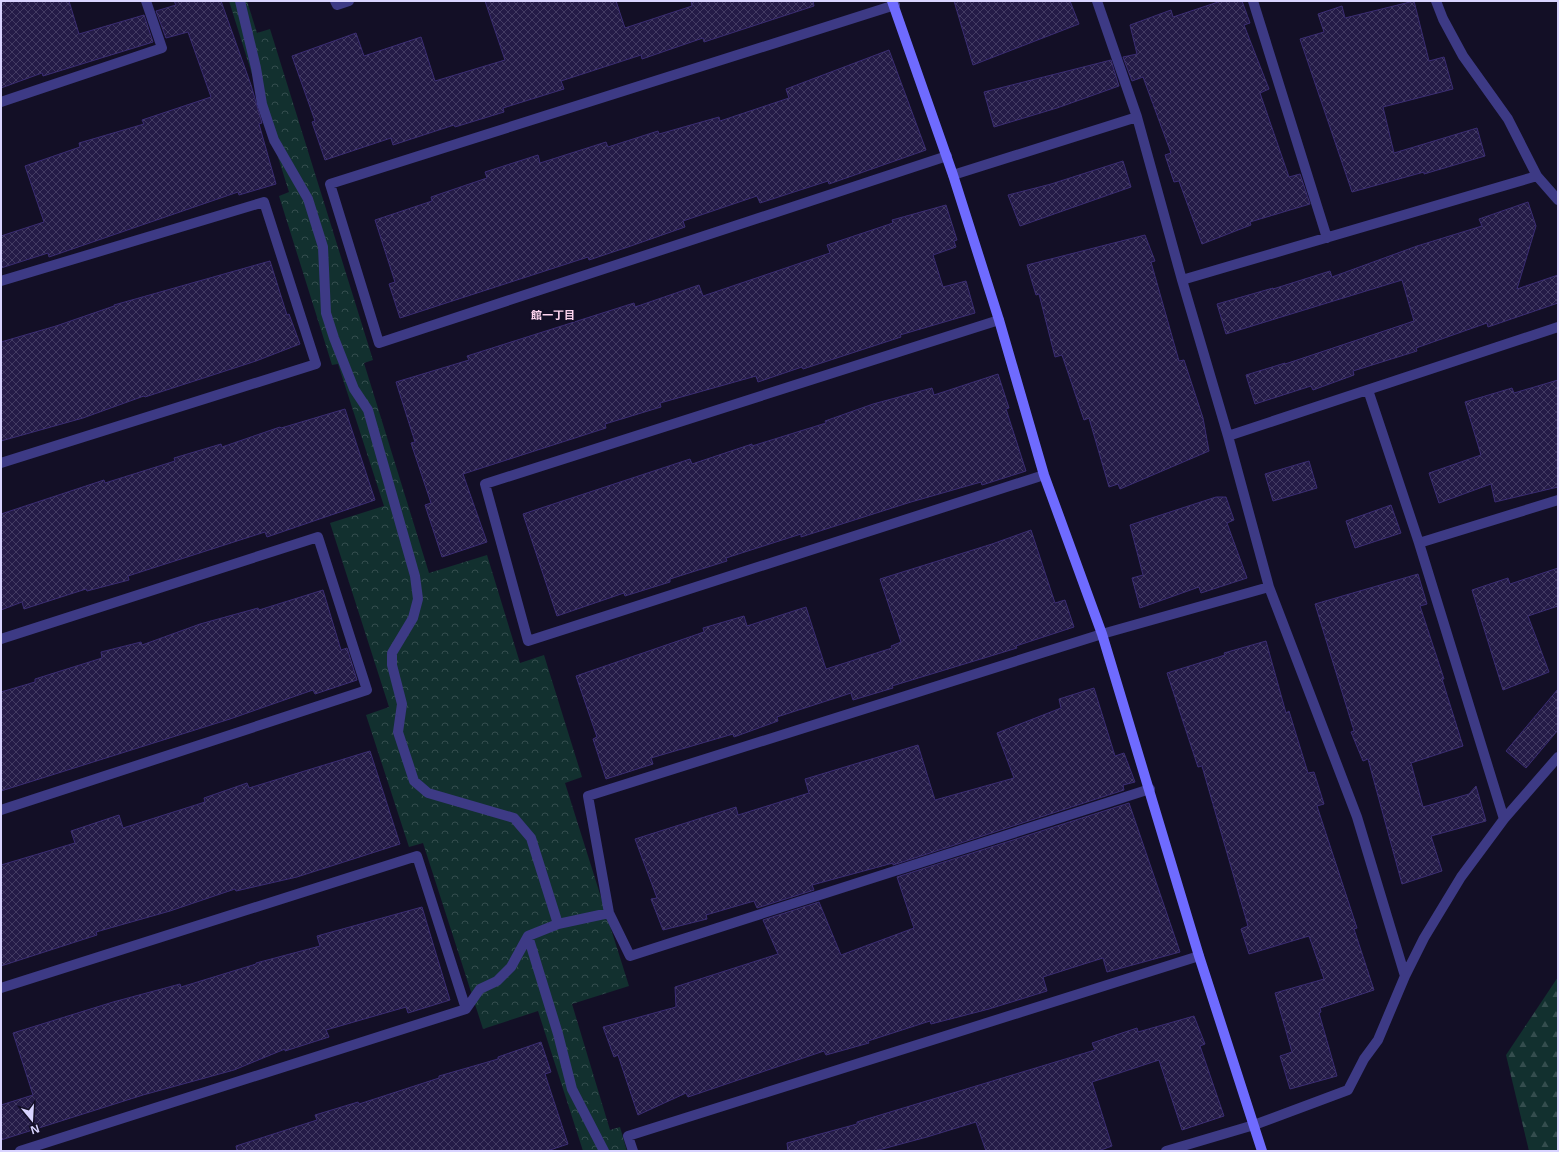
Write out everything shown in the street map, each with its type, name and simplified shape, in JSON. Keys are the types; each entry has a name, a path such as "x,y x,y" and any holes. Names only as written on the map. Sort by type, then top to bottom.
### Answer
{"street":[{"path":"1,102 162,48 146,1"},
{"path":"240,1 256,68 262,104 274,140 308,199 323,247 326,313 334,338 354,388 368,410 415,576 418,599 413,618 392,653 392,665 402,704 398,732 407,763 414,781 428,793 514,818 530,838 558,924"},
{"path":"335,1 336,5 349,1"},
{"path":"1097,1 1137,117 1182,280 1228,436 1269,587 1357,816 1405,976"},
{"path":"1253,1 1327,238"},
{"path":"1436,1 1443,19 1464,56 1508,119 1537,176 1558,200"},
{"path":"946,156 379,342 330,184 893,3 953,175 999,320 1044,475 1102,634 1150,789 1199,956 1262,1151"},
{"path":"953,175 1137,117"},
{"path":"1182,280 1537,176"},
{"path":"1,281 264,202 316,364 1,463"},
{"path":"999,320 485,484 528,640 1044,475"},
{"path":"1228,436 1558,327"},
{"path":"1368,390 1419,543 1504,819"},
{"path":"1419,543 1558,500"},
{"path":"1,639 318,537 367,690 1,810"},
{"path":"1150,789 630,956 609,913 588,796 1102,634 1269,587"},
{"path":"1166,1151 1254,1125 1348,1090 1364,1059 1378,1040 1405,976 1424,938 1461,877 1504,819 1558,757"},
{"path":"1,988 417,856 466,1009"},
{"path":"20,1151 466,1009 480,989 497,981 510,967 528,936 558,924 609,913"},
{"path":"528,936 558,1034 572,1089 604,1151"},
{"path":"633,1151 628,1136 1199,956"}],"green space":[{"path":"229,1 247,1 257,33 270,29 373,360 364,363 429,573 487,555 520,663 544,655 582,777 565,783 629,986 572,1004 610,1130 620,1127 627,1151 583,1151 538,1011 483,1029 423,843 409,847 366,715 389,707 330,523 384,506 338,364 332,365 279,196 289,192"},
{"path":"1558,977 1558,1151 1529,1151 1506,1055"}],"building":[{"path":"1,1 69,1 79,34 144,15 153,42 43,76 42,73 1,88"},
{"path":"174,1 221,1 251,85 262,123 259,124 276,184 239,195 238,192 49,257 48,253 1,268 1,236 44,222 25,166 80,147 79,143 144,124 142,120 211,97 188,32 166,38 156,11 176,5"},
{"path":"485,1 616,1 625,28 692,6 691,1 813,1 814,6 704,42 703,38 642,59 641,55 561,81 564,89 503,108 504,112 455,127 454,125 393,145 391,138 325,160 312,122 315,121 292,56 356,33 364,56 421,37 435,81 505,60"},
{"path":"954,1 1070,1 1079,24 973,65"},
{"path":"1221,1 1242,1 1250,23 1244,25 1269,89 1260,93 1289,177 1300,174 1310,204 1250,222 1251,225 1202,244 1179,181 1174,182 1165,155 1171,153 1143,77 1132,81 1123,57 1137,54 1130,25 1171,10 1173,17"},
{"path":"1414,1 1429,61 1444,57 1453,89 1383,107 1394,153 1477,128 1485,156 1424,174 1424,172 1352,192 1300,39 1324,32 1318,14 1342,6 1345,18"},
{"path":"889,50 926,150 829,184 828,181 760,203 757,196 683,221 685,227 628,247 589,260 588,257 400,318 389,284 395,282 375,220 432,201 431,197 487,178 485,172 538,155 540,163 606,142 608,147 658,131 659,134 719,117 720,121 789,98 786,89"},
{"path":"1111,60 1119,86 1057,108 994,127 984,92"},
{"path":"1123,161 1131,187 1020,226 1008,195 1051,184"},
{"path":"1528,202 1536,226 1517,289 1558,275 1558,303 1488,327 1487,323 1416,348 1417,351 1353,371 1354,375 1313,390 1311,386 1255,404 1246,375 1285,364 1414,321 1402,280 1226,334 1217,304 1273,289 1330,271 1332,277 1417,246 1482,226 1479,219"},
{"path":"946,205 957,240 954,241 956,247 933,255 943,287 966,281 975,313 900,335 901,337 758,382 756,376 660,403 661,407 605,424 606,428 463,474 487,542 442,557 425,505 431,503 411,443 415,442 396,382 469,360 467,356 634,303 635,307 699,285 703,296 830,253 827,245 893,223 892,220"},
{"path":"1145,235 1155,261 1151,262 1179,361 1184,360 1203,418 1209,451 1120,489 1118,484 1109,487 1089,418 1084,420 1062,355 1055,357 1039,294 1036,295 1027,265"},
{"path":"270,261 287,315 289,314 300,344 256,361 145,397 144,396 83,418 1,441 1,342 56,326 114,305"},
{"path":"998,374 1009,408 1006,409 1026,471 982,485 981,482 911,502 801,537 801,534 726,558 727,561 670,579 670,582 625,596 624,593 557,616 523,514 690,459 692,464 752,444 752,446 826,423 825,421 873,404 932,388 934,395"},
{"path":"1558,380 1558,487 1495,502 1491,484 1439,503 1429,473 1481,455 1465,402 1512,388 1514,393"},
{"path":"345,409 375,500 267,537 265,532 128,576 129,580 87,591 86,589 24,609 22,602 1,610 1,514 104,480 105,483 175,461 174,458 221,444 222,447 280,427 281,428"},
{"path":"1309,461 1317,488 1273,501 1265,474"},
{"path":"1216,497 1226,497 1234,520 1227,523 1247,578 1201,593 1199,587 1140,608 1132,578 1143,575 1130,525"},
{"path":"1391,505 1401,533 1355,548 1346,521"},
{"path":"1031,530 1055,603 1065,600 1074,627 1016,646 1017,648 892,686 893,688 853,700 851,693 777,717 778,721 734,737 733,734 651,758 653,764 606,779 593,739 597,737 576,676 704,632 703,628 744,616 747,626 806,607 826,669 892,648 891,646 901,642 880,579 992,544"},
{"path":"1558,568 1558,606 1528,616 1549,672 1503,690 1472,590 1508,578 1510,584"},
{"path":"1418,574 1427,604 1420,606 1444,679 1442,679 1463,746 1411,763 1423,807 1469,794 1476,786 1486,821 1431,836 1442,871 1402,884 1368,759 1363,761 1351,732 1354,731 1315,604"},
{"path":"323,590 341,650 347,648 357,680 315,694 313,690 230,719 1,791 1,692 35,682 35,679 102,658 101,652 141,642 142,645 200,624 258,608 259,610"},
{"path":"1266,641 1286,713 1289,711 1308,773 1314,772 1324,804 1317,806 1357,928 1354,929 1374,990 1320,1008 1321,1012 1319,1013 1337,1076 1290,1089 1280,1056 1292,1052 1275,993 1324,979 1309,936 1249,954 1241,929 1248,926 1202,766 1198,767 1167,673 1225,655 1224,653"},
{"path":"1094,688 1115,756 1124,753 1135,782 1123,785 1124,790 893,865 893,863 812,885 814,890 757,908 754,901 706,915 707,919 663,930 651,899 657,898 635,839 736,807 738,815 809,793 805,779 918,745 935,800 1014,778 997,733 1061,708 1059,699"},
{"path":"1558,689 1558,730 1526,768 1506,751"},
{"path":"370,751 400,844 297,877 236,891 235,889 170,911 96,932 97,935 1,966 1,865 75,843 71,831 119,815 123,828 205,802 204,798 247,783 249,788"},
{"path":"1129,803 1180,952 1107,972 1103,958 1043,977 1047,991 989,1009 931,1024 930,1021 868,1041 869,1043 826,1055 824,1051 688,1097 686,1093 638,1115 618,1055 614,1057 603,1027 676,1007 675,987 778,954 763,920 819,902 841,955 914,928 897,877"},
{"path":"422,907 450,1000 408,1013 406,1007 326,1030 329,1037 285,1051 285,1049 234,1070 143,1095 1,1140 1,1105 33,1095 13,1033 113,1002 180,984 181,987 256,963 320,946 317,936"},
{"path":"1194,1016 1205,1044 1200,1046 1224,1116 1182,1130 1159,1060 1092,1082 1112,1146 1098,1151 986,1151 976,1122 875,1151 788,1151 787,1143 857,1124 857,1122 1095,1050 1092,1043 1137,1028 1138,1032"},
{"path":"541,1042 551,1072 545,1074 568,1144 547,1151 237,1151 236,1146 317,1120 315,1115 358,1102 359,1104 439,1078 439,1076 498,1059 498,1057"}],"district":[{"name":"館一丁目","path":"553,314"}]}
